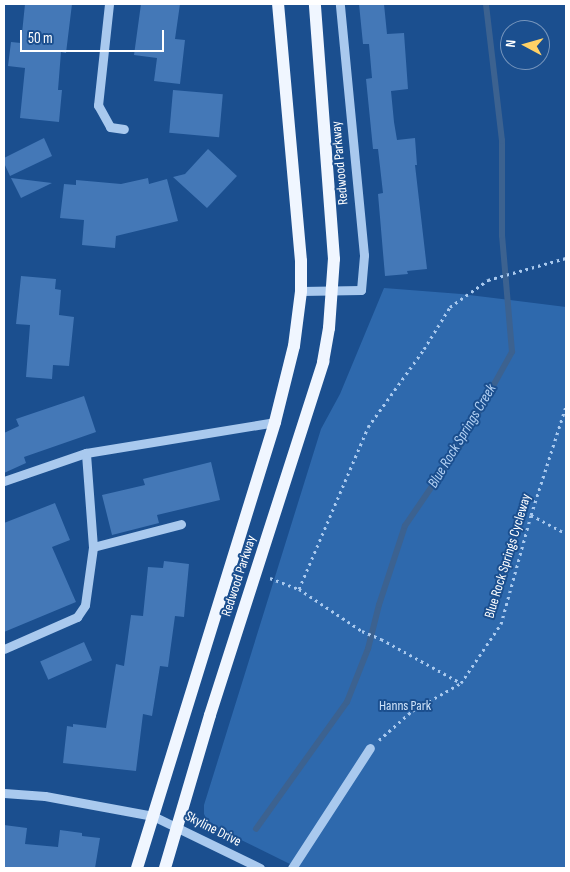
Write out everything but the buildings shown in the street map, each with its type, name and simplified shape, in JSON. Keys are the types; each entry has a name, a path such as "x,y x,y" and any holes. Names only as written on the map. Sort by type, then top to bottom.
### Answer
{"main road":[{"name":"Redwood Parkway","path":"137,868 275,422 294,346 301,291 300,251 278,4"},
{"name":"Redwood Parkway","path":"165,868 210,715 323,362 330,328 334,258 315,4"}],"street":[{"path":"109,4 98,105 110,127 124,129"},
{"name":"Redwood Parkway","path":"301,291 332,292 361,290 364,255 340,4"},
{"path":"4,481 86,453 275,422"},
{"path":"4,649 77,616 84,605 93,547 86,453"},
{"path":"93,547 181,524"},
{"path":"292,868 370,748"},
{"name":"Skyline Drive","path":"4,792 45,796 153,816 260,868"}],"path":[{"path":"299,589 368,427 424,349 450,308 488,280 566,258"},
{"name":"Blue Rock Springs Cycleway","path":"370,748 412,711 462,683 501,624 531,516 566,406"},
{"path":"531,516 566,534"},
{"path":"256,573 299,589 362,631 381,639 462,683"}],"green space":[{"name":"Hanns Park","path":"384,288 461,294 566,307 566,868 298,868 227,833 207,820 204,814 204,805 321,429 340,394"}],"waterway":[{"name":"Blue Rock Springs Creek","path":"256,829 347,702 368,649 379,605 405,526 461,444 512,352 502,236 502,141 486,4"}]}
